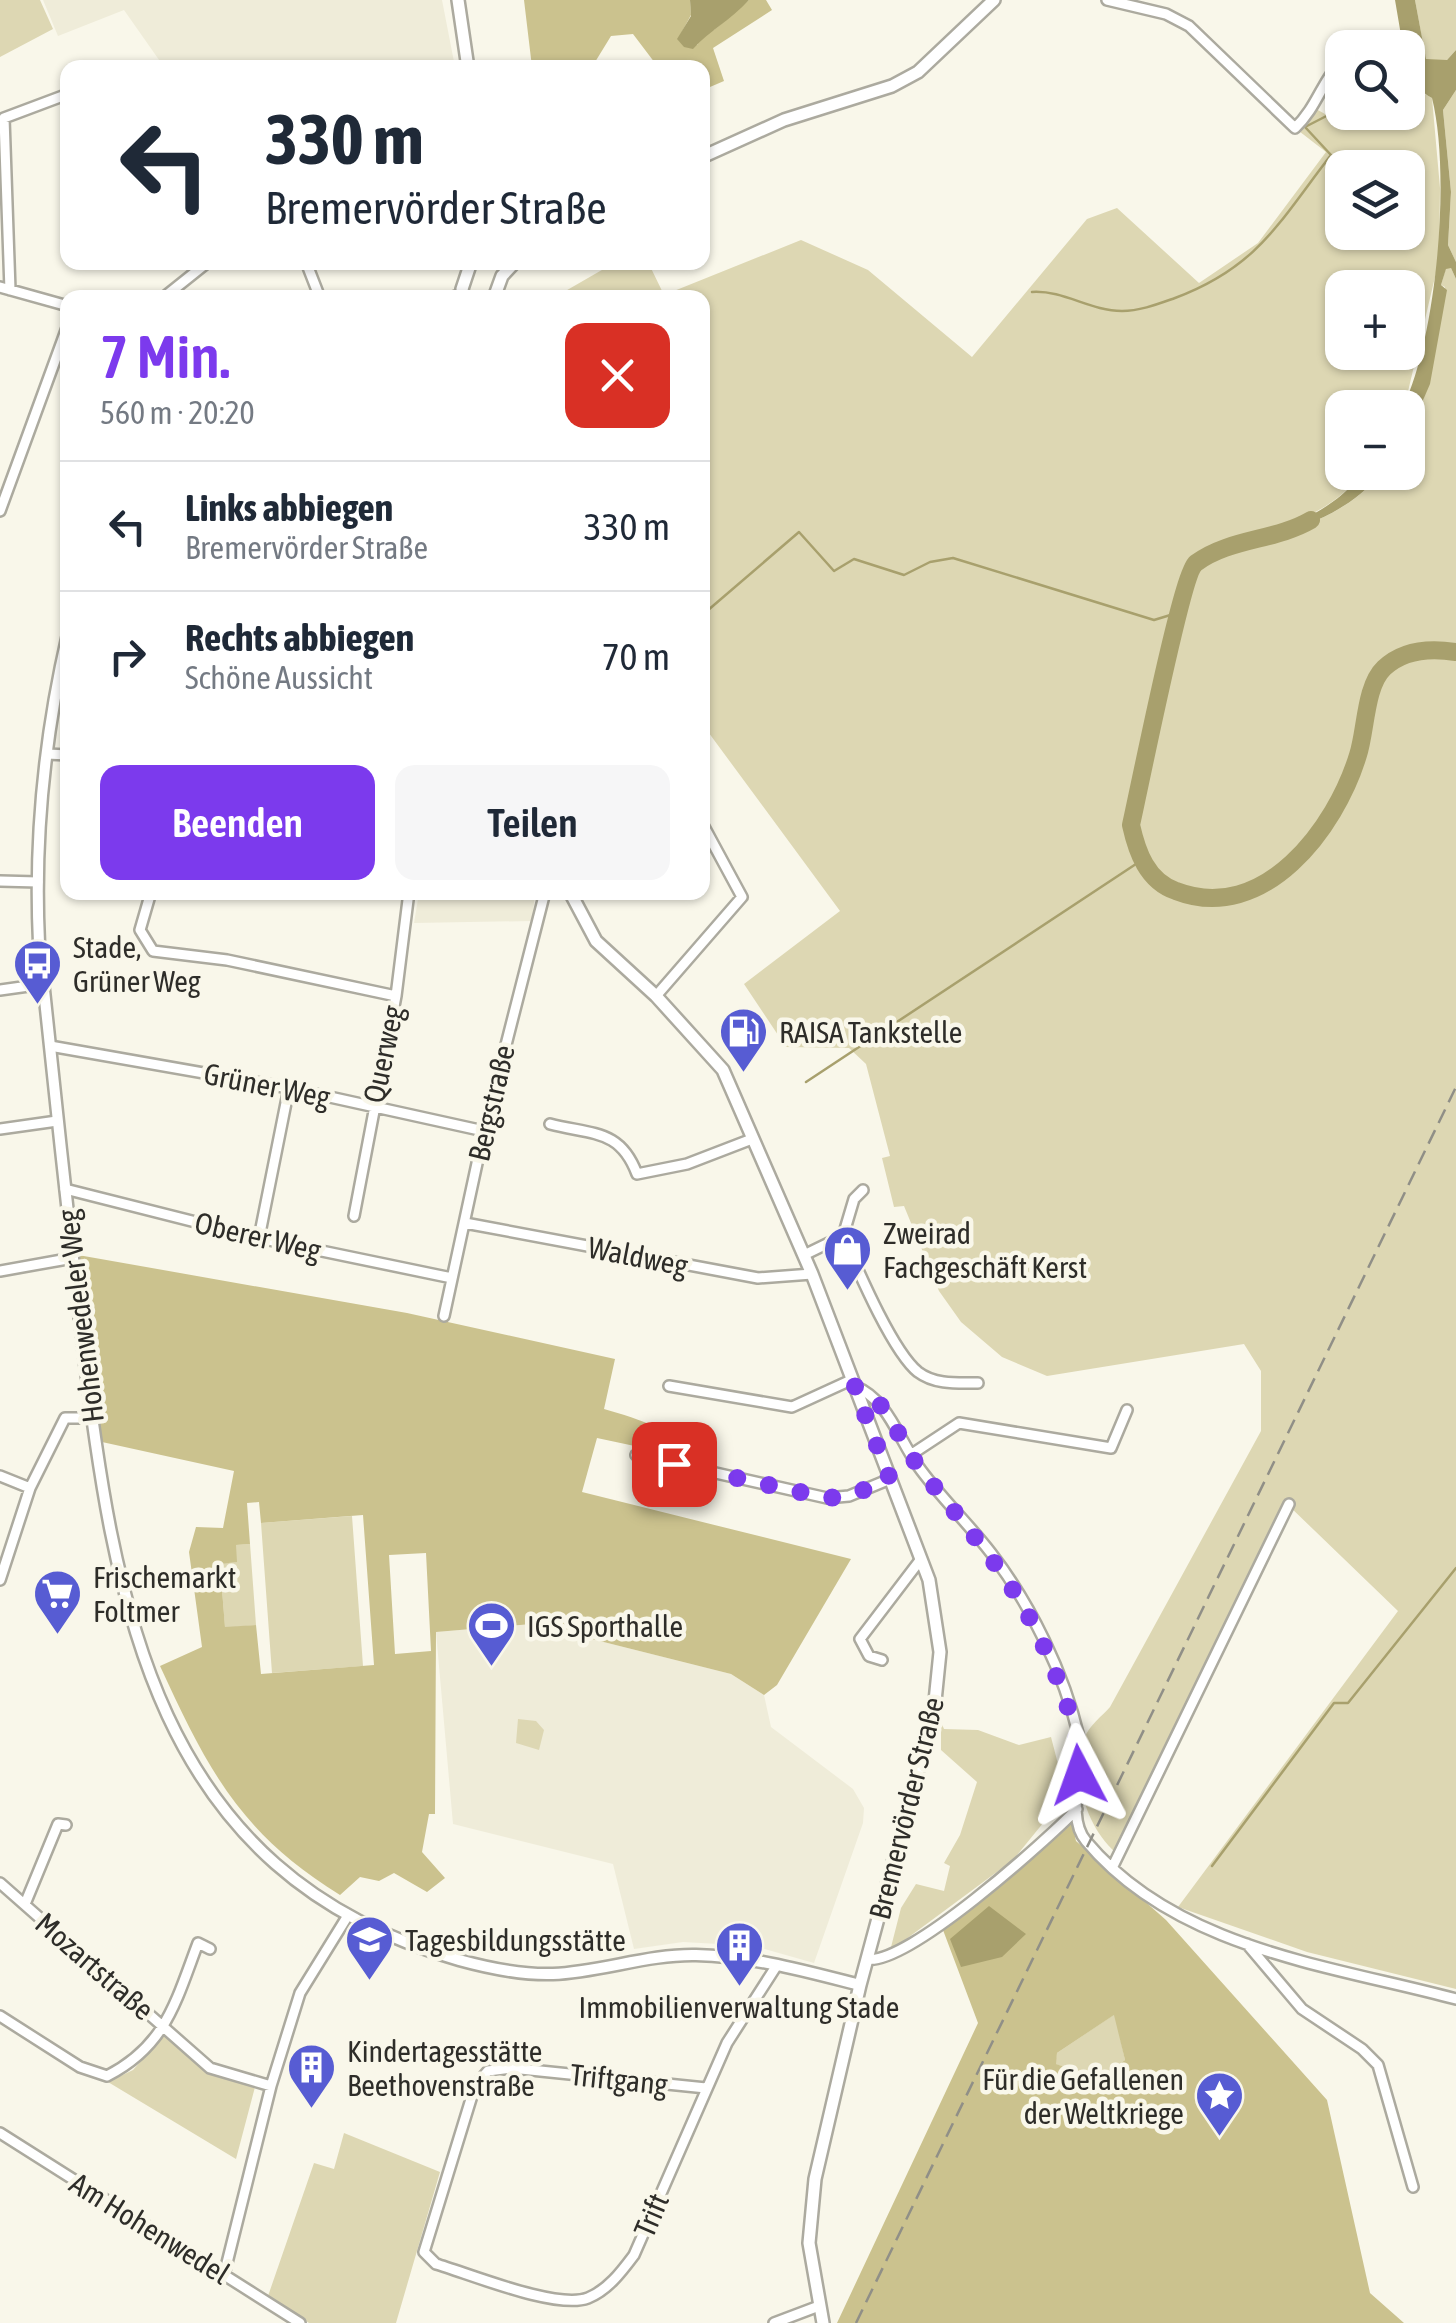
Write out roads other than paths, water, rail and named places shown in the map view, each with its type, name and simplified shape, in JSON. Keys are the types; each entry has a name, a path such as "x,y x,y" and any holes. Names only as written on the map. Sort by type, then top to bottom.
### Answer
{"main road":[{"path":"458,0 467,60"},
{"path":"710,153 784,120 892,86 918,72 994,0"},
{"name":"Bremervörder Straße","path":"574,900 596,941 656,996 723,1070 812,1274 930,1580 940,1652 934,1711 873,1960 860,1985 815,2179 809,2243 823,2323"}],"street":[{"path":"1107,0 1166,14 1188,26 1296,128 1316,108 1325,82"},
{"path":"60,97 4,118 5,288 60,304"},
{"path":"174,290 198,270"},
{"path":"0,510 60,347"},
{"name":"Hohenwedeler Weg","path":"60,682 48,754 38,882 65,1189 108,1527 142,1660 182,1749 237,1830 298,1884 347,1917 456,1960 552,1974 692,1955 777,1964 860,1985"},
{"path":"48,754 60,755"},
{"path":"656,996 742,897 710,838"},
{"path":"0,880 38,882"},
{"path":"149,900 140,930 153,951 226,960 396,996"},
{"name":"Querweg","path":"354,1216 372,1105 396,996 408,900"},
{"name":"Bergstraße","path":"444,1316 484,1131 543,900"},
{"path":"0,990 44,984"},
{"name":"Grüner Weg","path":"50,1046 290,1088 484,1131"},
{"path":"258,1238 290,1088"},
{"path":"0,1129 58,1121"},
{"path":"550,1124 619,1141 628,1151 636,1174 686,1164 752,1139"},
{"name":"Oberer Weg","path":"65,1189 258,1238 452,1278"},
{"path":"863,1190 854,1199 843,1236 878,1310 917,1371 941,1382 978,1384"},
{"name":"Waldweg","path":"465,1224 758,1278 812,1274"},
{"path":"804,1255 843,1236"},
{"path":"0,1271 73,1258"},
{"path":"669,1386 792,1406 852,1383 873,1394 912,1454 994,1557 1040,1630 1080,1740 1077,1809 1082,1838 1161,1904 1212,1932 1304,1963 1456,1999"},
{"path":"912,1454 959,1423 1110,1448 1127,1410"},
{"path":"0,1580 30,1488 65,1418 92,1418"},
{"path":"636,1455 827,1498 849,1496 890,1479"},
{"path":"0,1476 30,1488"},
{"path":"1112,1866 1289,1504"},
{"path":"882,1660 869,1656 860,1639 921,1558"},
{"path":"873,1960 955,1914 1077,1809"},
{"name":"Mozartstraße","path":"25,1904 58,1824 66,1825"},
{"name":"Mozartstraße","path":"0,1884 210,2068 271,2086"},
{"path":"224,2275 271,2086 300,1993 347,1917"},
{"path":"1246,1942 1302,2009 1362,2049 1378,2065 1413,2187"},
{"name":"Mozartstraße","path":"166,2028 198,1943 210,1949"},
{"name":"Trift","path":"424,2252 436,2264 560,2300 588,2298 616,2278 634,2255 727,2043 777,1964"},
{"path":"0,2016 80,2067 107,2076 128,2065 166,2028"},
{"name":"Triftgang","path":"424,2252 475,2086 488,2071 511,2068 706,2088"},
{"name":"Am Hohenwedel","path":"0,2133 300,2323"},
{"path":"774,2323 819,2306"}],"waterway":[{"path":"1032,292 1129,311 1175,298 1227,272 1265,240 1331,155 1305,127 1325,117"},
{"path":"1311,520 1209,555 1196,563 1190,576 1171,641 1131,825 1140,855 1158,880 1176,891 1208,898 1238,894 1266,882 1292,863 1333,812 1347,783 1358,755 1373,686 1384,668 1409,654 1428,650 1456,652"},
{"path":"710,608 799,532 834,571 854,559 904,575 930,562 953,558 1154,620 1177,613"},
{"path":"806,1082 1142,860"},
{"path":"1212,1866 1334,1703 1348,1703 1456,1568"}],"railway":[{"path":"856,2323 1456,1087"}],"place":[{"name":"Stade, Grüner Weg","path":"38,1006"},
{"name":"RAISA Tankstelle","path":"744,1074"},
{"name":"Zweirad Fachgeschäft Kerst","path":"848,1292"},
{"name":"Frischemarkt Foltmer","path":"58,1636"},
{"name":"IGS Sporthalle","path":"492,1668"},
{"name":"Tagesbildungsstätte","path":"370,1982"},
{"name":"Immobilienverwaltung Stade","path":"739,1988"},
{"name":"Kindertagesstätte Beethovenstraße","path":"312,2110"},
{"name":"Für die Gefallenen der Weltkriege","path":"1219,2138"}]}
